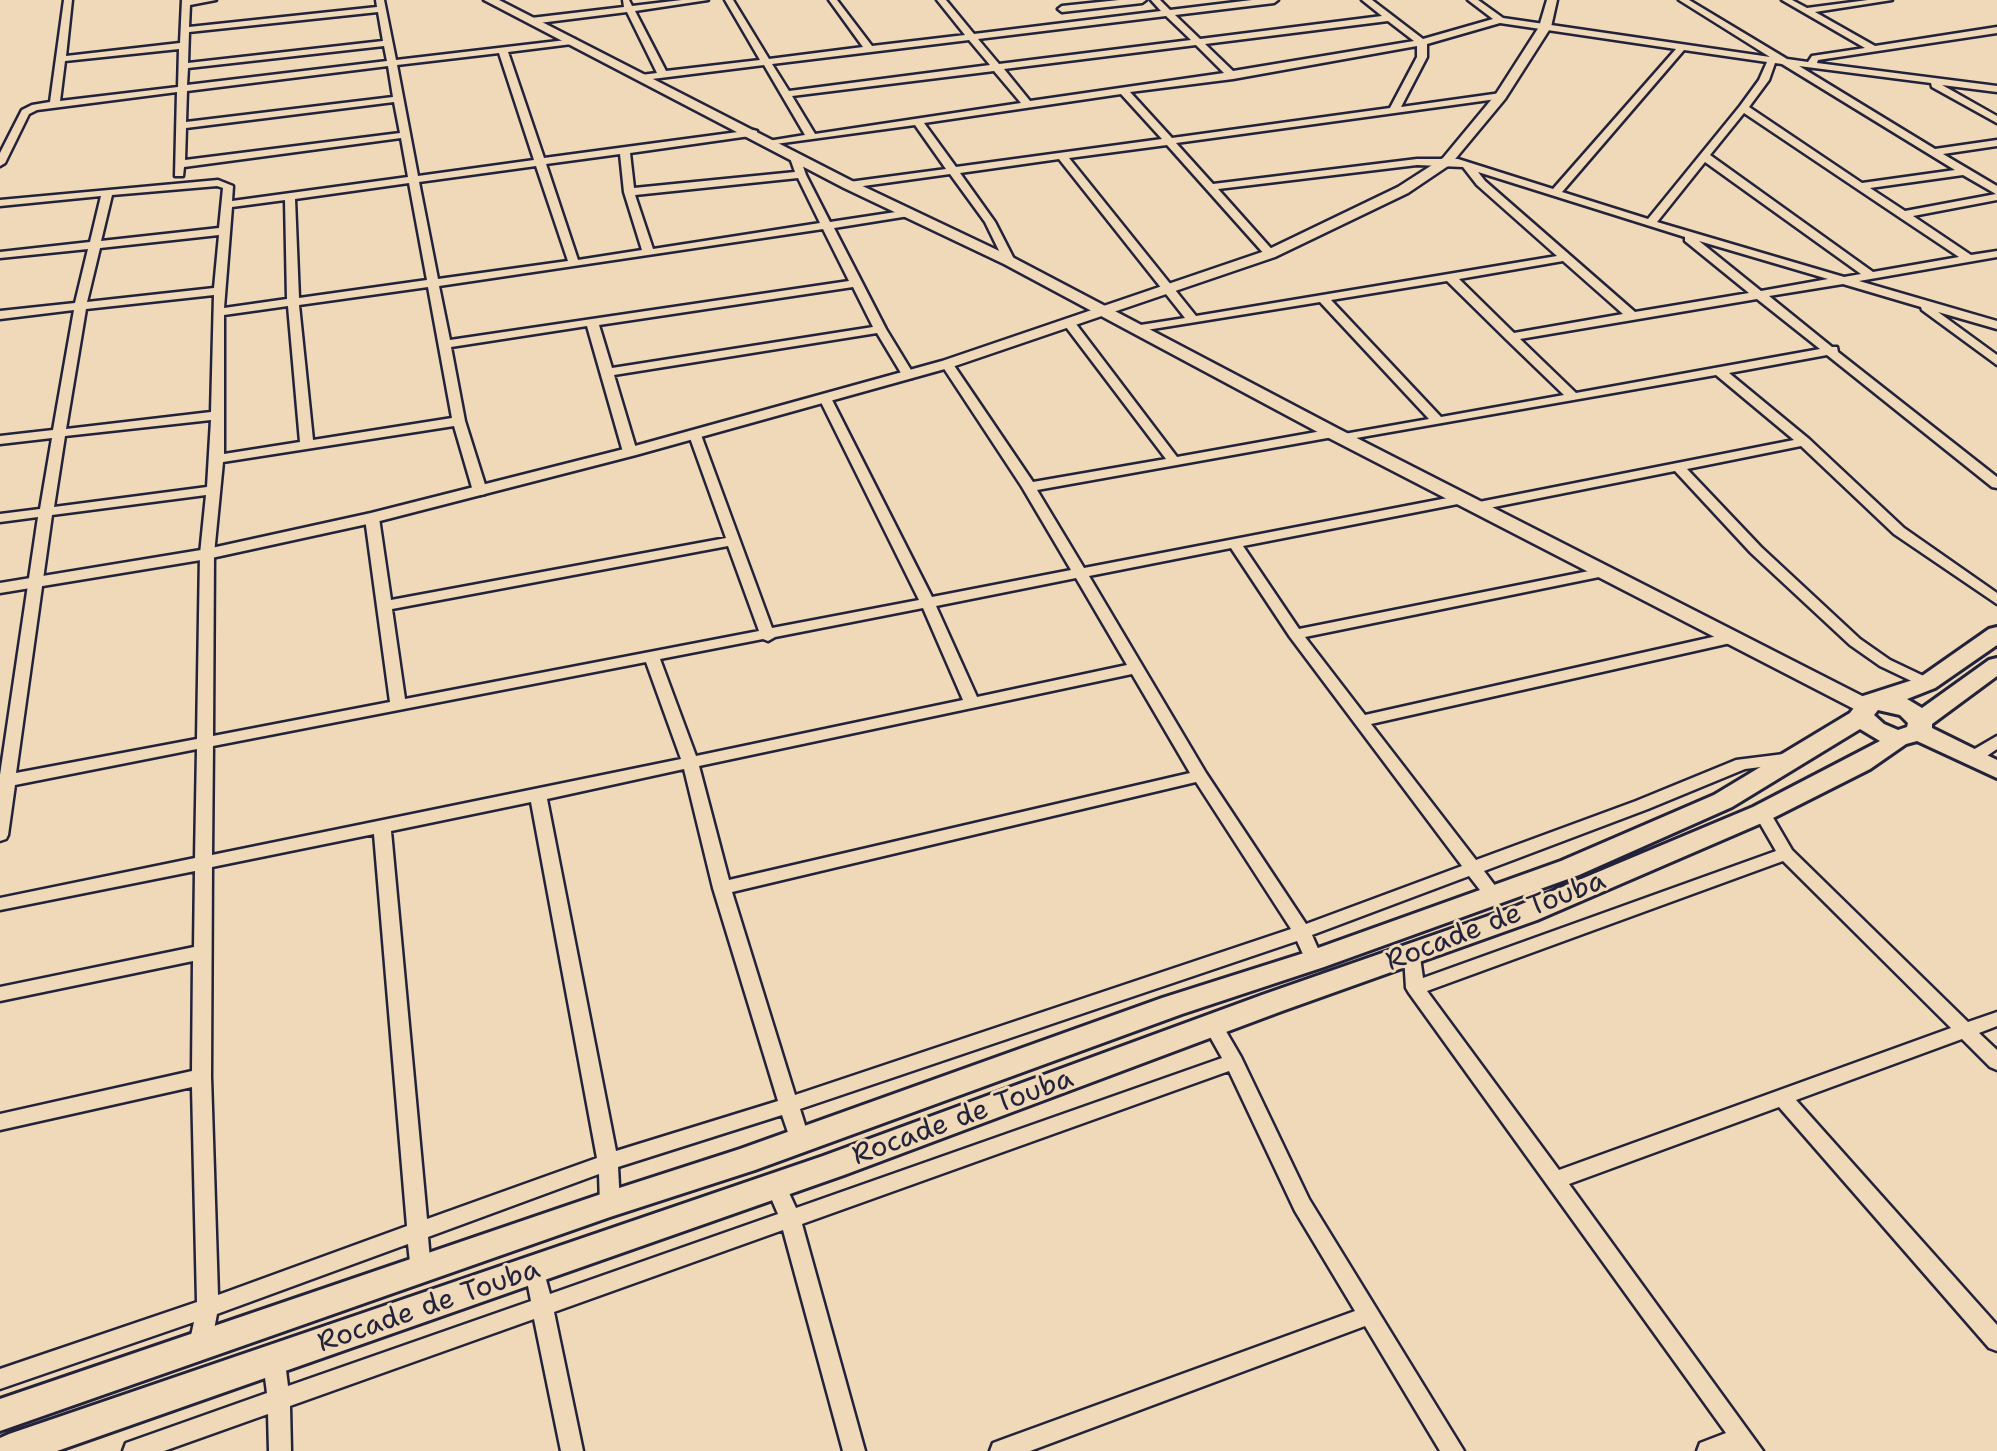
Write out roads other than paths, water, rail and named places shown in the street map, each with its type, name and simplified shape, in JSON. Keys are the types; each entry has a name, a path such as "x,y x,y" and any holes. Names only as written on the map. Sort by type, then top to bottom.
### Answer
{"main road":[{"path":"491,0 849,185 1009,261 1339,435 1869,708 1900,705 1912,730"},
{"name":"Rocade de Touba","path":"0,1415 800,1141 1172,1006 1314,960 1570,868 1723,801 1800,757 1869,708 1927,683 1997,634"},
{"name":"Rocade de Touba","path":"9,1451 274,1362 776,1186 1413,955 1606,881 1762,813 1861,763 1894,743 1997,666"},
{"path":"1869,708 1875,730 1912,730 1997,770"}],"street":[{"path":"55,104 68,0"},
{"path":"178,186 183,125 186,1 212,0"},
{"path":"531,20 627,4 704,0"},
{"path":"729,0 811,136"},
{"path":"833,0 869,49"},
{"path":"941,0 1028,105"},
{"path":"1054,0 1076,24"},
{"path":"1062,9 1142,0"},
{"path":"1155,0 1233,76"},
{"path":"644,77 1273,0"},
{"path":"1366,0 1422,42"},
{"path":"1472,0 1500,20"},
{"path":"0,588 207,554 372,518 695,435 947,364 1169,292 1270,254 1403,190 1447,161 1501,96 1545,27 1552,0"},
{"path":"1683,0 1997,191"},
{"path":"1786,0 1872,48"},
{"path":"1805,11 1888,0"},
{"path":"627,4 663,74"},
{"path":"186,30 381,5 459,421 480,491"},
{"path":"786,94 1389,18"},
{"path":"772,143 1233,76 1422,42 1500,20 1784,62 1985,88 1997,87"},
{"path":"1811,65 1815,58 1997,30"},
{"path":"1971,33 1997,43"},
{"path":"1,158 27,108 572,41"},
{"path":"1394,110 1422,57 1422,42"},
{"path":"185,66 388,43"},
{"path":"62,60 186,45"},
{"path":"1555,193 1682,47"},
{"path":"503,50 574,264"},
{"path":"1650,223 1764,80 1772,60"},
{"path":"1929,81 1997,120"},
{"path":"1124,92 1270,254"},
{"path":"849,185 1501,96"},
{"path":"183,125 399,99"},
{"path":"1743,108 1969,259"},
{"path":"917,121 990,222 1009,261"},
{"path":"226,205 753,134"},
{"path":"180,164 404,135"},
{"path":"1935,152 1994,146"},
{"path":"625,151 629,192 649,253"},
{"path":"794,155 801,175 880,329 908,375"},
{"path":"1061,155 1192,319"},
{"path":"1704,156 1873,277"},
{"path":"1210,187 1397,164 1447,161 1467,164 1682,233 1996,324"},
{"path":"1467,164 1481,183 1633,317"},
{"path":"1860,186 1967,172"},
{"path":"629,192 801,175"},
{"path":"0,203 178,186 226,183 228,186 218,312 217,459 207,554 201,1077 208,1308 200,1345"},
{"path":"0,835 34,583 58,434 80,307 107,192"},
{"path":"1903,215 1997,197"},
{"path":"290,198 293,302 307,445"},
{"path":"218,312 830,228 909,213"},
{"path":"0,255 224,231"},
{"path":"1682,233 1997,484"},
{"path":"1511,337 1847,282 1997,254"},
{"path":"1138,329 1564,258"},
{"path":"1449,276 1572,396"},
{"path":"444,344 857,283"},
{"path":"0,315 220,291"},
{"path":"1322,297 1438,421"},
{"path":"1918,302 1997,361"},
{"path":"593,322 630,452"},
{"path":"1069,323 1174,461"},
{"path":"608,372 880,329"},
{"path":"1029,487 1174,461 1438,421 1833,351"},
{"path":"947,364 1081,571 1200,776 1302,932 1314,960"},
{"path":"1718,370 1804,442 1899,531 1997,600"},
{"path":"825,398 928,603 972,702"},
{"path":"0,440 219,415"},
{"path":"217,459 459,421"},
{"path":"695,435 768,636"},
{"path":"6,781 768,636 1081,571 1679,468 1804,442"},
{"path":"1679,468 1756,550 1855,642 1885,663 1927,683"},
{"path":"0,517 214,490"},
{"path":"372,518 398,708"},
{"path":"384,606 733,541"},
{"path":"1234,543 1295,634 1493,895"},
{"path":"1295,634 1604,572"},
{"path":"1360,721 1735,637"},
{"path":"652,658 690,762 722,888 800,1141"},
{"path":"0,904 538,795 1135,667"},
{"path":"1972,758 1997,741"},
{"path":"0,1379 208,1308 608,1162 789,1105 1302,932 1642,805 1742,764 1800,757"},
{"path":"722,888 1200,776"},
{"path":"538,795 608,1162 610,1204"},
{"path":"1762,813 1786,854 1997,1062"},
{"path":"382,825 421,1271"},
{"path":"1415,988 1786,854"},
{"path":"0,993 204,952"},
{"path":"1413,955 1415,988 1747,1444 1708,1451"},
{"path":"1556,1180 1997,1019"},
{"path":"1213,1026 1234,1062 1302,1205 1453,1451"},
{"path":"134,1451 1234,1062"},
{"path":"0,1122 201,1077"},
{"path":"1781,1097 1997,1341"},
{"path":"776,1186 791,1220 854,1451"},
{"path":"535,1271 545,1306 572,1451"},
{"path":"1001,1451 1369,1315"},
{"path":"274,1362 279,1398 280,1451"}]}
